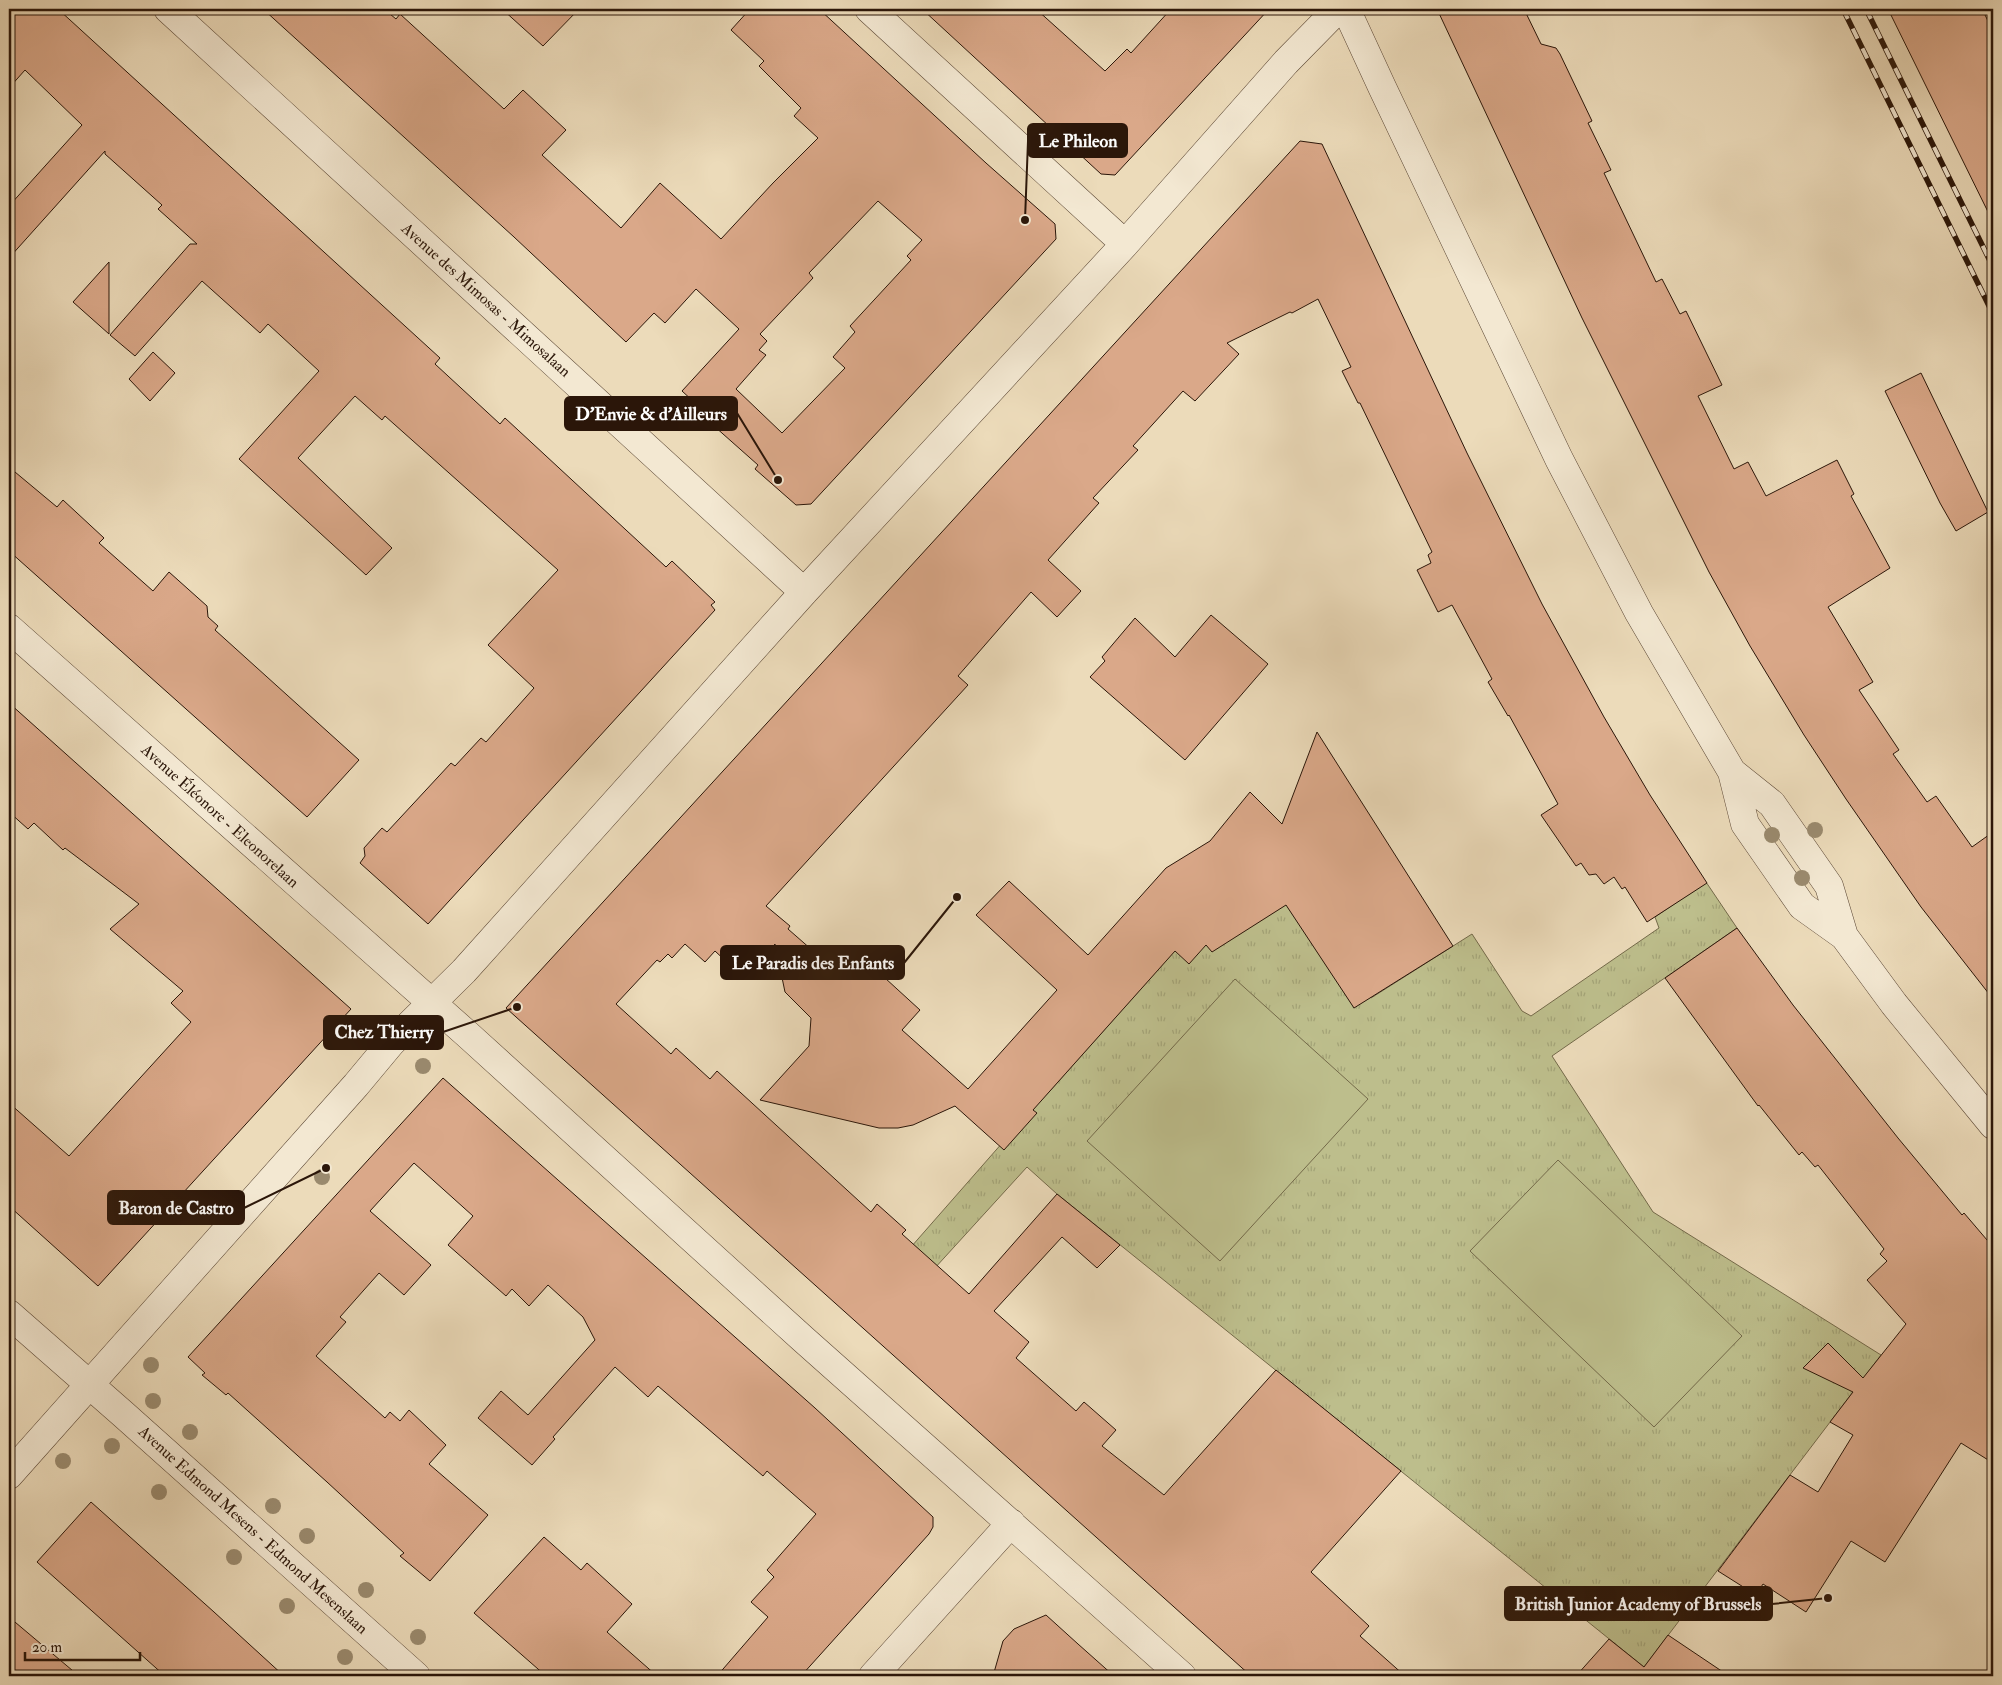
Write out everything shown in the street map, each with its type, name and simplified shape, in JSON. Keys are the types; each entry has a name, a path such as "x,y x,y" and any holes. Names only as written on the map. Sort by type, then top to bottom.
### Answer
{"street":[{"name":"Avenue des Mimosas - Mimosalaan","path":"168,9 804,592"},
{"path":"870,9 1125,244"},
{"path":"9,1475 356,1085 391,1042 464,971 804,592 1125,244 1286,62 1338,9"},
{"path":"1346,9 1559,459 1639,613 1732,772 1745,824 1802,906 1844,936 1894,1004 1993,1125"},
{"name":"Avenue Éléonore - Eleonorelaan","path":"9,628 1182,1676"},
{"name":"Avenue Edmond Mesens - Edmond Mesenslaan","path":"9,1314 416,1676"},
{"path":"873,1676 1011,1523"}],"green space":[{"path":"1294,875 1371,998 1472,934 1522,1011 1531,1016 1659,928 1655,917 1706,882 1737,928 1552,1056 1653,1212 1881,1355 1644,1667 1057,1194 1027,1167 934,1269 911,1247 1204,918"},
{"path":"1235,979 1368,1099 1220,1261 1087,1141"},
{"path":"1558,1160 1742,1336 1654,1427 1470,1251"}],"building":[{"path":"9,9 58,9 440,358 435,364 500,424 505,418 666,567 672,561 715,602 711,605 715,610 428,924 360,863 365,856 364,848 382,828 387,832 451,763 455,766 481,738 486,742 534,688 488,645 558,570 385,416 382,420 355,396 298,458 392,548 366,575 239,459 319,371 268,324 260,333 202,281 135,356 110,335 190,244 197,244 158,209 162,205 105,154 105,151 9,258 9,206 82,125 25,70 9,88"},
{"path":"263,9 384,9 396,19 400,14 504,109 523,90 566,130 542,155 621,228 660,183 721,239 818,138 794,116 801,108 759,66 764,61 731,30 750,9 819,9 1055,224 1056,239 811,504 796,505 755,469 758,465 705,418 705,412 682,391 739,329 696,289 665,323 654,313 626,342 514,237","holes":["878,201 922,240 907,256 911,260 850,326 855,332 833,357 845,368 782,433 736,389 766,355 759,350 767,341 760,334 813,278 809,273"]},
{"path":"502,9 579,9 543,46"},
{"path":"922,9 1036,9 1105,71 1127,49 1131,53 1171,9 1269,9 1115,175 1101,174"},
{"path":"1437,9 1524,9 1541,44 1556,48 1560,54 1592,121 1588,123 1611,170 1604,173 1656,282 1662,279 1680,314 1686,311 1722,385 1698,396 1734,469 1748,462 1766,496 1837,460 1854,494 1851,496 1890,568 1828,607 1873,682 1859,690 1899,750 1893,754 1927,802 1936,796 1972,847 1993,832 1993,999 1921,907 1846,799 1804,735 1750,646 1709,572 1582,318"},
{"path":"1888,9 1982,9 1993,31 1993,222"},
{"path":"1300,141 1322,144 1467,453 1542,604 1604,717 1650,795 1707,883 1647,922 1625,887 1622,889 1614,877 1604,884 1596,874 1589,875 1581,863 1576,866 1541,815 1558,804 1509,715 1488,682 1492,679 1452,605 1438,612 1417,570 1431,563 1428,555 1432,552 1360,403 1358,403 1342,371 1351,367 1318,299 1227,343 1239,354 1195,401 1183,391 1133,446 1138,450 1093,498 1099,503 1048,560 1081,591 1057,617 1031,592 958,676 968,685 766,906 790,926 788,929 844,978 862,957 920,1010 902,1030 968,1089 1057,990 976,915 1009,881 1088,955 1166,868 1210,841 1250,792 1282,824 1317,732 1453,946 1354,1008 1286,905 1212,952 1206,945 1189,964 1175,951 1033,1110 1037,1113 1004,1150 955,1106 913,1125 898,1128 879,1128 760,1100 809,1046 811,1018 785,992 775,944 744,978 715,951 705,962 685,944 672,958 668,954 660,962 657,960 616,1004 671,1054 676,1048 710,1079 717,1071 871,1212 877,1204 906,1230 902,1234 969,1294 1057,1194 1120,1245 1097,1268 1062,1237 994,1311 1029,1342 1016,1358 1076,1411 1084,1402 1116,1430 1102,1446 1164,1495 1276,1370 1401,1471 1311,1572 1369,1626 1360,1636 1405,1676 1251,1676 506,1008"},
{"path":"109,262 109,334 73,302"},
{"path":"153,352 175,373 150,401 129,379"},
{"path":"1921,373 1988,512 1956,531 1940,503 1885,391"},
{"path":"9,467 57,507 63,500 104,538 99,543 153,591 169,572 207,606 208,617 218,626 215,630 359,760 307,817 9,551"},
{"path":"1211,615 1268,664 1185,760 1090,677 1105,661 1102,657 1135,618 1175,657"},
{"path":"9,703 351,1009 98,1286 9,1206 9,1103 69,1156 191,1022 171,1003 183,991 110,929 139,904 65,848 63,850 34,823 28,829 9,812"},
{"path":"1737,928 1793,1005 1898,1138 1962,1215 1964,1213 1993,1247 1993,1463 1961,1443 1885,1562 1851,1541 1806,1612 1763,1584 1756,1595 1718,1571 1790,1475 1818,1492 1853,1435 1830,1422 1853,1392 1803,1368 1828,1343 1863,1378 1906,1324 1867,1280 1887,1261 1880,1254 1884,1249 1818,1165 1815,1167 1802,1152 1799,1155 1758,1106 1665,978"},
{"path":"443,1078 815,1408 933,1517 933,1527 929,1534 801,1676 717,1676 768,1617 751,1602 774,1577 767,1570 816,1514 767,1471 763,1476 658,1386 648,1397 615,1367 553,1437 555,1439 532,1465 478,1418 501,1391 528,1415 595,1340 583,1317 548,1285 529,1306 512,1289 506,1296 448,1245 473,1216 414,1163 370,1211 431,1265 404,1295 379,1273 340,1317 346,1322 316,1356 385,1418 390,1412 400,1421 409,1410 446,1445 429,1464 488,1515 430,1581 400,1556 404,1553 327,1482 228,1393 226,1395 202,1375 205,1373 188,1357"},
{"path":"91,1502 284,1676 165,1676 37,1562"},
{"path":"544,1537 581,1570 587,1563 632,1604 607,1632 657,1676 546,1676 474,1613"},
{"path":"1046,1615 1114,1676 993,1676 1003,1641 1014,1629"},
{"path":"9,1617 79,1676 9,1676"},
{"path":"1668,1635 1729,1676 1576,1676 1609,1639 1644,1667"}],"railway":[{"path":"1843,9 1993,314"},
{"path":"1866,9 1993,267"}],"place":[{"name":"Le Phileon","path":"1025,220"},
{"name":"D'Envie & d'Ailleurs","path":"778,480"},
{"name":"Le Paradis des Enfants","path":"957,897"},
{"name":"Chez Thierry","path":"517,1007"},
{"name":"Baron de Castro","path":"326,1168"},
{"name":"British Junior Academy of Brussels","path":"1828,1598"}]}
